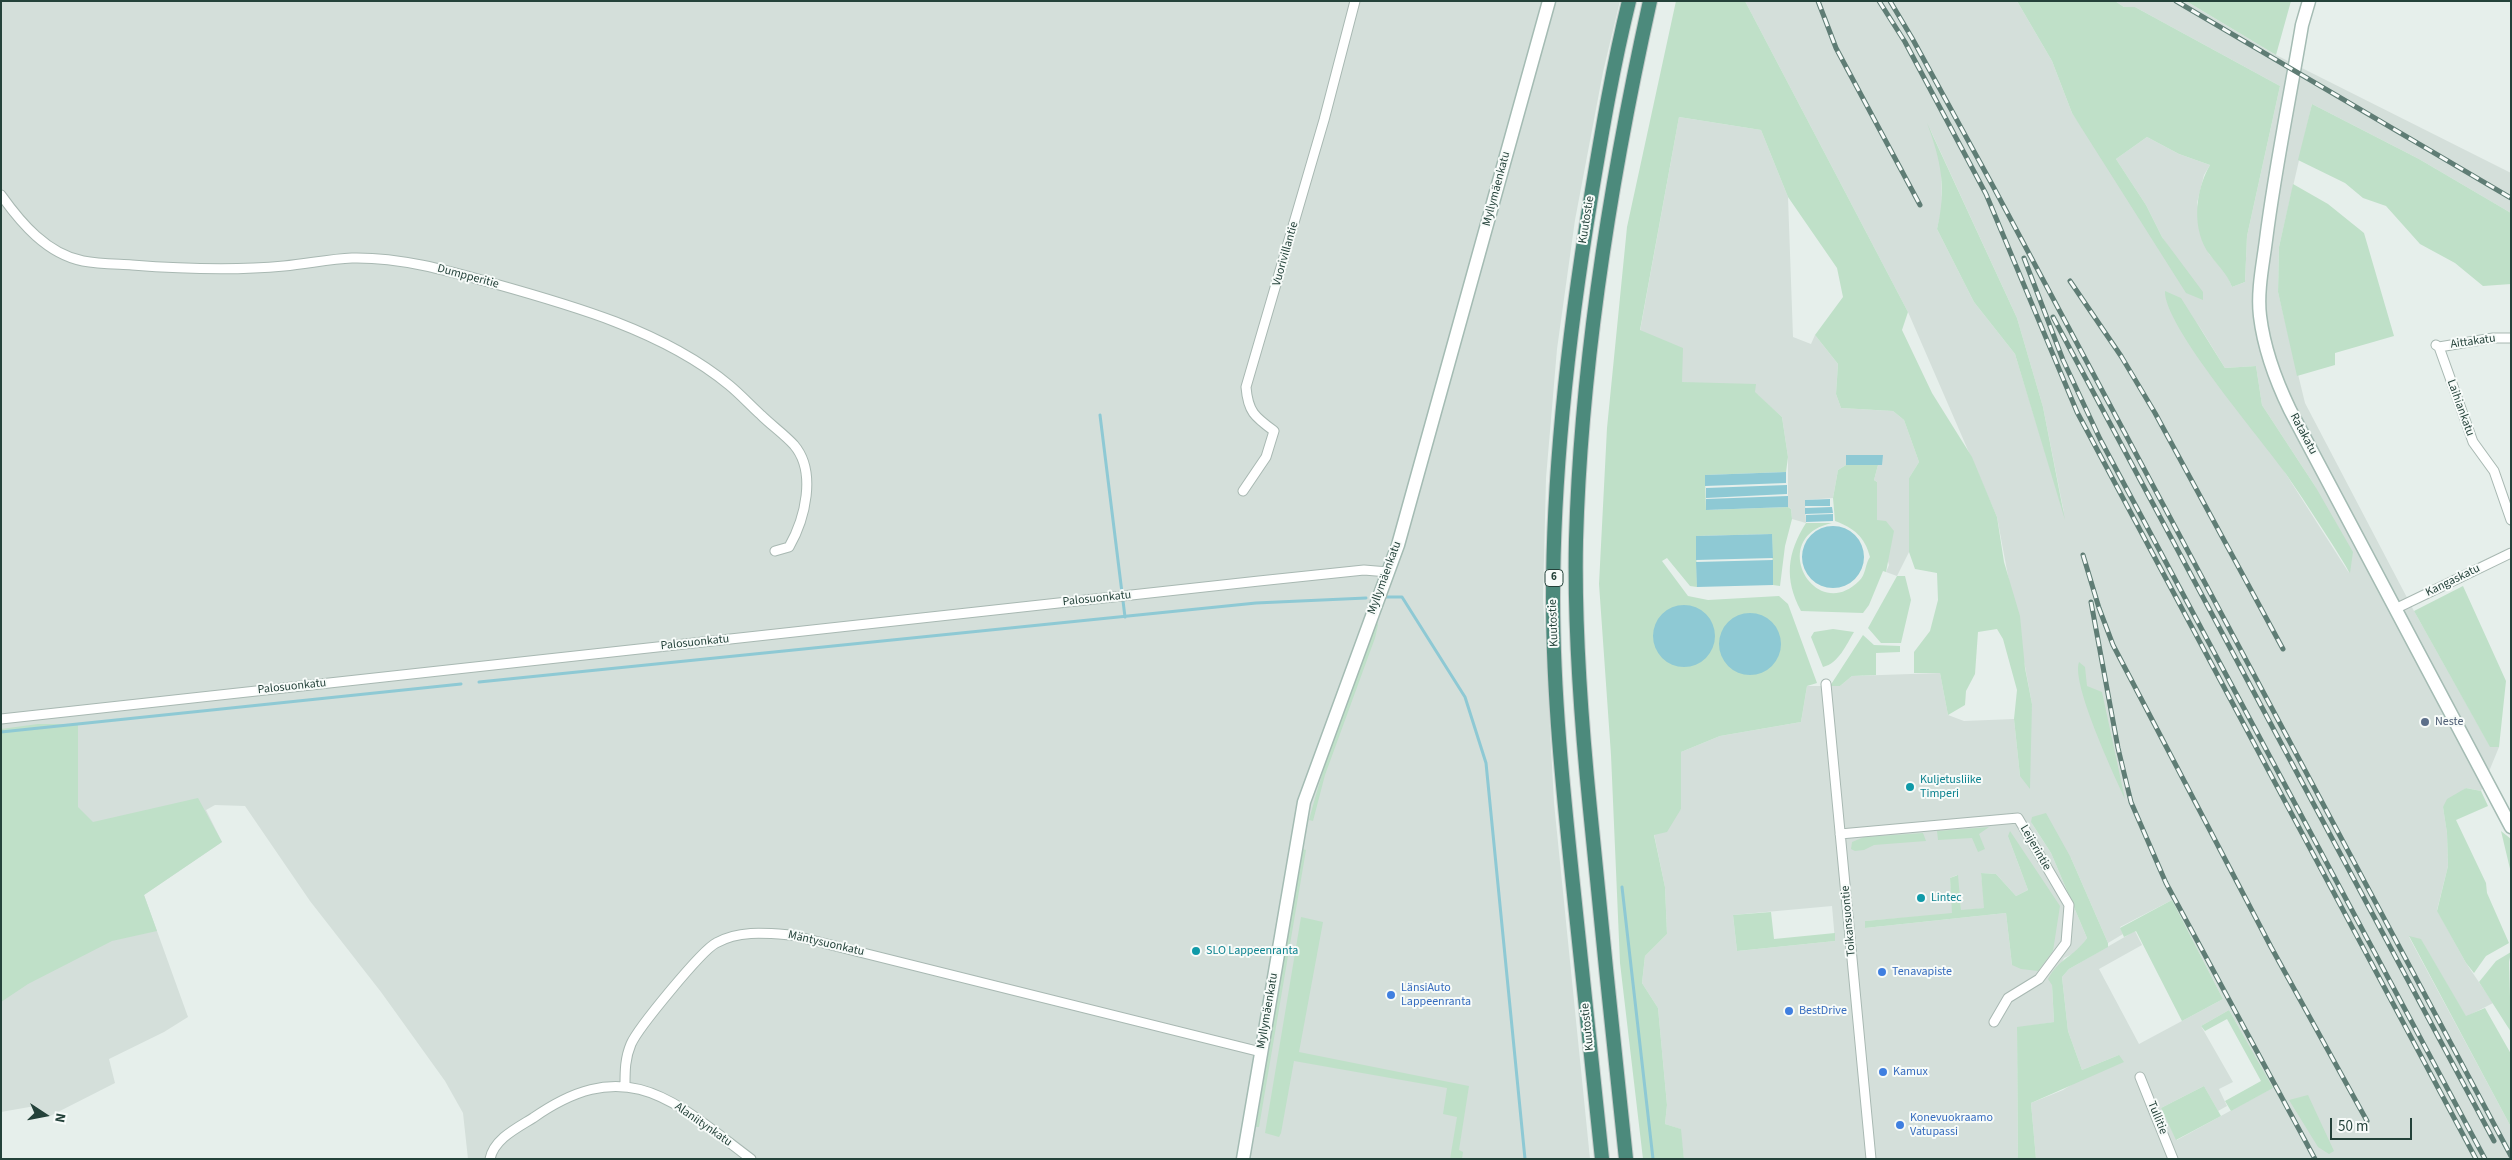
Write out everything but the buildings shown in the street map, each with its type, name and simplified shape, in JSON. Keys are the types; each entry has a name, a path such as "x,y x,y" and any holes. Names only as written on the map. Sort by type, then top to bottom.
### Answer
{"highway":[{"name":"Kuutostie","path":"1602,1159 1564,801 1557,710 1553,600 1555,496 1566,370 1582,254 1601,137 1629,1"},
{"name":"Kuutostie","path":"1626,1159 1580,711 1576,542 1583,424 1603,258 1622,142 1650,1"}],"main road":[{"name":"Myllymäenkatu","path":"1243,1159 1304,802 1388,572 1422,461 1549,1"},
{"name":"Ratakatu","path":"2309,1 2302,25 2272,191 2260,291 2260,314 2265,346 2276,382 2395,610 2509,818"}],"street":[{"name":"Vuorivillantie","path":"1243,491 1266,457 1274,431 1260,421 1248,404 1246,387 1319,136 1355,1"},
{"name":"Dumpperitie","path":"1,195 20,221 44,241 62,253 83,261 205,270 286,266 353,258 385,260 430,267 529,293 572,306 643,334 702,366 728,384 794,445 803,459 806,476 806,500 796,534 789,547 775,551"},
{"name":"Aittakatu","path":"2437,346 2493,338 2511,338"},
{"name":"Laihiankatu","path":"2437,346 2473,442 2494,471 2511,520"},
{"name":"Kangaskatu","path":"2395,610 2511,553"},
{"name":"Palosuonkatu","path":"1,719 1259,580 1364,570 1388,572"},
{"name":"Toikansuontie","path":"1826,684 1871,1159"},
{"name":"Leijerintie","path":"1840,834 2018,818 2069,905 2066,943 2039,979 2008,998 1994,1022"},
{"name":"Mäntysuonkatu","path":"625,1085 625,1064 632,1043 682,976 716,943 754,932 791,935 1261,1052"},
{"name":"Tullitie","path":"2140,1077 2173,1159"},
{"path":"490,1159 496,1144 554,1103 578,1093 625,1085"},
{"name":"Alaniitynkatu","path":"625,1085 645,1090 680,1106 751,1159"}],"shaded area":[{"path":"1,1 1620,1 1603,72 1575,220 1557,349 1546,478 1543,598 1554,803 1590,1159 468,1159 463,1113 445,1081 381,992 310,901 245,806 215,805 206,810 222,842 144,895 188,1017 164,1032 109,1059 115,1083 50,1116 35,1106 1,1112"},
{"path":"1745,1 2017,1 2052,61 2072,113 2178,262 2162,237 2146,205 2116,159 2147,137 2179,154 2210,165 2204,175 2197,203 2209,254 2226,273 2232,287 2245,282 2247,236 2280,86 2135,7 2124,7 2115,1 2186,1 2276,55 2511,173 2511,213 2419,159 2312,104 2279,247 2278,292 2305,403 2414,611 2490,746 2499,747 2481,791 2466,788 2443,807 2447,833 2448,866 2437,910 2466,963 2493,1003 2466,1017 2421,940 2409,937 2511,1127 2511,1159 2036,1159 2031,1103 2063,1090 2119,1055 2082,1070 2068,1031 2062,977 2069,969 2135,931 2142,945 2099,969 2139,1044 2223,999 2172,900 2120,927 2123,934 2108,943 2071,858 2031,822 2051,853 2087,938 2077,952 2064,958 2052,985 2054,1022 2017,1028 2018,1159 1684,1159 1680,1129 1665,1124 1667,1105 1658,1008 1642,983 1645,956 1667,934 1665,887 1654,834 1681,809 1681,752 1720,736 1801,722 1807,686 1840,686 1852,676 1940,673 1948,715 1964,721 2014,719 2020,776 2032,704 1997,517 1908,312","holes":["1930,129 2017,318 2043,407 2064,513 2015,354 1974,302 1937,229 1942,207 1941,161","2196,321 2225,368 2256,366 2262,405 2315,486 2349,573 2286,474","2008,836 2053,951 2012,965 2006,913 1865,928 1865,921 1953,914 1950,878 1957,875 1961,911 1985,908 1981,873 1996,874 2016,896 2028,890","1832,906 1835,941 1737,951 1733,915","2229,1010 2272,1088 2177,1140 2161,1108 2204,1086 2218,1111 2227,1106 2219,1089 2233,1082 2201,1026"]},
{"path":"1679,117 1761,130 1788,197 1793,337 1811,344 1815,335 1838,364 1836,394 1841,408 1893,411 1904,420 1919,462 1909,478 1909,552 1897,576 1886,572 1889,565 1877,520 1877,482 1874,480 1878,465 1882,464 1846,455 1846,465 1838,470 1833,498 1805,500 1806,523 1792,519 1791,509 1788,507 1788,457 1782,417 1754,392 1682,382 1640,331"}],"green space":[{"path":"1676,1 1745,1 1908,312 1902,330 1932,393 1972,457 1997,517 2004,562 2020,616 2025,668 2032,704 2030,789 2020,776 2014,719 2017,690 2003,639 1997,629 1978,632 1975,674 1966,691 1965,705 1948,715 1940,673 1914,673 1914,652 1930,631 1938,600 1937,573 1915,569 1909,552 1909,478 1919,462 1904,420 1893,411 1841,408 1836,394 1838,364 1815,335 1843,297 1837,268 1788,197 1761,130 1679,117 1640,330 1683,348 1682,382 1756,384 1755,392 1782,417 1788,457 1786,472 1705,475 1706,510 1788,507 1791,509 1792,519 1785,546 1780,586 1773,585 1772,534 1696,536 1697,587 1690,586 1667,558 1662,561 1688,596 1708,600 1779,596 1788,604 1817,683 1807,686 1801,722 1720,736 1681,752 1681,809 1667,832 1654,835 1665,887 1667,934 1645,956 1642,983 1658,1008 1667,1105 1665,1124 1681,1129 1684,1159 1643,1159 1620,963 1611,755 1599,584 1607,428 1627,227"},
{"path":"2017,1 2115,1 2124,7 2135,7 2280,86 2247,236 2245,282 2232,287 2225,273 2210,255 2200,234 2197,210 2198,198 2210,165 2179,154 2147,137 2116,159 2146,205 2162,237 2203,292 2203,300 2186,293 2072,113 2052,61"},
{"path":"2186,1 2291,1 2276,55"},
{"path":"2312,104 2419,159 2511,213 2511,284 2483,286 2455,263 2420,244 2386,206 2363,198 2345,183 2298,160"},
{"path":"1927,123 2017,318 2043,407 2065,520 2015,354 1974,302 1937,229 1942,200 1941,175 1936,150"},
{"path":"2293,184 2328,204 2364,233 2394,336 2335,353 2335,365 2297,376 2278,292 2279,247"},
{"path":"2165,291 2181,298 2225,368 2256,366 2262,405 2315,486 2353,552 2350,573 2286,474 2196,355 2169,307"},
{"path":"1846,465 1878,465 1874,480 1877,482 1877,520 1886,521 1894,531 1886,572 1883,571 1869,605 1863,613 1801,611 1792,588 1790,566 1795,545 1806,523 1832,523 1812,531 1802,544 1800,559 1804,574 1814,586 1827,592 1842,592 1861,579 1870,557 1865,544 1858,534 1835,521 1833,498 1838,470"},
{"path":"1897,576 1905,576 1911,600 1901,643 1881,643 1868,628"},
{"path":"2463,586 2506,681 2499,747 2490,747 2414,611"},
{"path":"1377,621 1375,638 1325,775 1313,821 1309,820 1340,720"},
{"path":"1833,629 1854,632 1838,658 1823,667 1811,637 1814,632"},
{"path":"1863,635 1874,645 1900,646 1900,652 1876,653 1876,675 1852,676 1840,686 1830,686"},
{"path":"2079,662 2085,667 2087,686 2102,692 2125,799 2087,708 2078,673"},
{"path":"38,724 78,724 78,807 93,822 198,798 222,842 144,895 157,931 112,941 28,984 1,1002 1,729"},
{"path":"2466,788 2481,791 2488,806 2456,820 2486,883 2487,893 2509,943 2486,956 2474,973 2466,963 2437,911 2448,866 2447,833 2443,807 2447,799"},
{"path":"2046,813 2071,858 2108,943 2108,947 2069,969 2062,977 2068,1031 2082,1070 2119,1055 2124,1062 2031,1103 2036,1159 2018,1159 2017,1027 2054,1022 2052,985 2048,979 2057,966 2077,950 2087,938 2051,853 2031,822 2032,817"},
{"path":"1989,827 1979,834 1985,849 1978,852 1972,838 1938,840 1937,831"},
{"path":"2010,831 2060,906 2053,951 2038,971 2021,969 2012,965 2006,913 1865,928 1865,921 1952,913 1950,878 1958,875 1961,910 1984,908 1981,873 1996,874 2016,896 2028,890 2008,836"},
{"path":"2501,831 2511,839 2511,873"},
{"path":"1923,833 1926,841 1874,845 1864,850 1855,851 1851,849 1852,842 1864,837"},
{"path":"1302,849 1306,850 1259,1127 1256,1127"},
{"path":"2172,900 2223,999 2182,1021 2136,931 2124,937 2120,928"},
{"path":"1771,912 1774,939 1835,933 1835,941 1737,951 1733,915"},
{"path":"1301,917 1323,922 1299,1052 1469,1086 1459,1150 1463,1152 1462,1159 1450,1159 1457,1117 1443,1114 1447,1088 1294,1061 1281,1133 1279,1137 1265,1133"},
{"path":"2409,936 2421,939 2466,1016 2485,1008 2511,1054 2511,1127"},
{"path":"2511,952 2509,962 2511,1032 2479,982 2496,961"},
{"path":"2229,1010 2273,1088 2231,1111 2225,1101 2261,1081 2227,1019 2205,1031 2201,1026"},
{"path":"2204,1086 2221,1116 2176,1140 2161,1108"},
{"path":"2308,1095 2334,1151 2329,1154 2318,1147 2289,1100"}],"water":[{"path":"1846,455 1883,455 1882,465 1846,465"},
{"path":"1786,472 1786,483 1705,486 1705,475"},
{"path":"1787,485 1787,494 1706,498 1706,488"},
{"path":"1788,496 1788,507 1706,510 1706,499"},
{"path":"1830,499 1830,506 1805,506 1805,500"},
{"path":"1832,507 1833,513 1805,514 1805,508"},
{"path":"1833,514 1833,521 1806,522 1806,515"},
{"path":"1833,526 1845,528 1855,535 1862,545 1864,557 1862,569 1855,579 1845,586 1833,588 1821,586 1811,579 1804,569 1802,557 1804,545 1811,535 1821,528"},
{"path":"1772,534 1773,558 1696,560 1696,536"},
{"path":"1773,560 1773,585 1697,587 1696,562"},
{"path":"1684,605 1696,607 1706,614 1713,624 1715,636 1713,648 1706,658 1696,665 1684,667 1672,665 1662,658 1655,648 1653,636 1655,624 1662,614 1672,607"},
{"path":"1750,613 1762,615 1772,622 1779,632 1781,644 1779,656 1772,666 1762,673 1750,675 1738,673 1728,666 1721,656 1719,644 1721,632 1728,622 1738,615"}],"waterway":[{"path":"1100,415 1125,617"},
{"path":"1386,597 1402,597 1465,697 1486,763 1525,1159"},
{"path":"479,682 1256,603 1366,598"},
{"path":"1,732 461,684"},
{"path":"1622,887 1653,1159"}],"railway":[{"path":"1818,1 1836,48 1920,205"},
{"path":"1879,1 1905,42 1986,194 2077,412 2476,1159"},
{"path":"1890,1 1994,188 2511,1156"},
{"path":"2176,1 2511,198"},
{"path":"2024,258 2063,360 2100,439 2485,1159"},
{"path":"2070,281 2121,356 2155,413 2283,649"},
{"path":"2053,317 2494,1141"},
{"path":"2083,555 2099,608 2113,645 2271,947 2367,1121"},
{"path":"2091,602 2118,748 2131,802 2166,883 2315,1159"}],"place":[{"name":"Neste","path":"2425,722"},
{"name":"Kuljetusliike Timperi","path":"1910,787"},
{"name":"Lintec","path":"1921,898"},
{"name":"SLO Lappeenranta","path":"1196,951"},
{"name":"Tenavapiste","path":"1882,972"},
{"name":"LänsiAuto Lappeenranta","path":"1391,995"},
{"name":"BestDrive","path":"1789,1011"},
{"name":"Kamux","path":"1883,1072"},
{"name":"Konevuokraamo Vatupassi","path":"1900,1125"}]}
